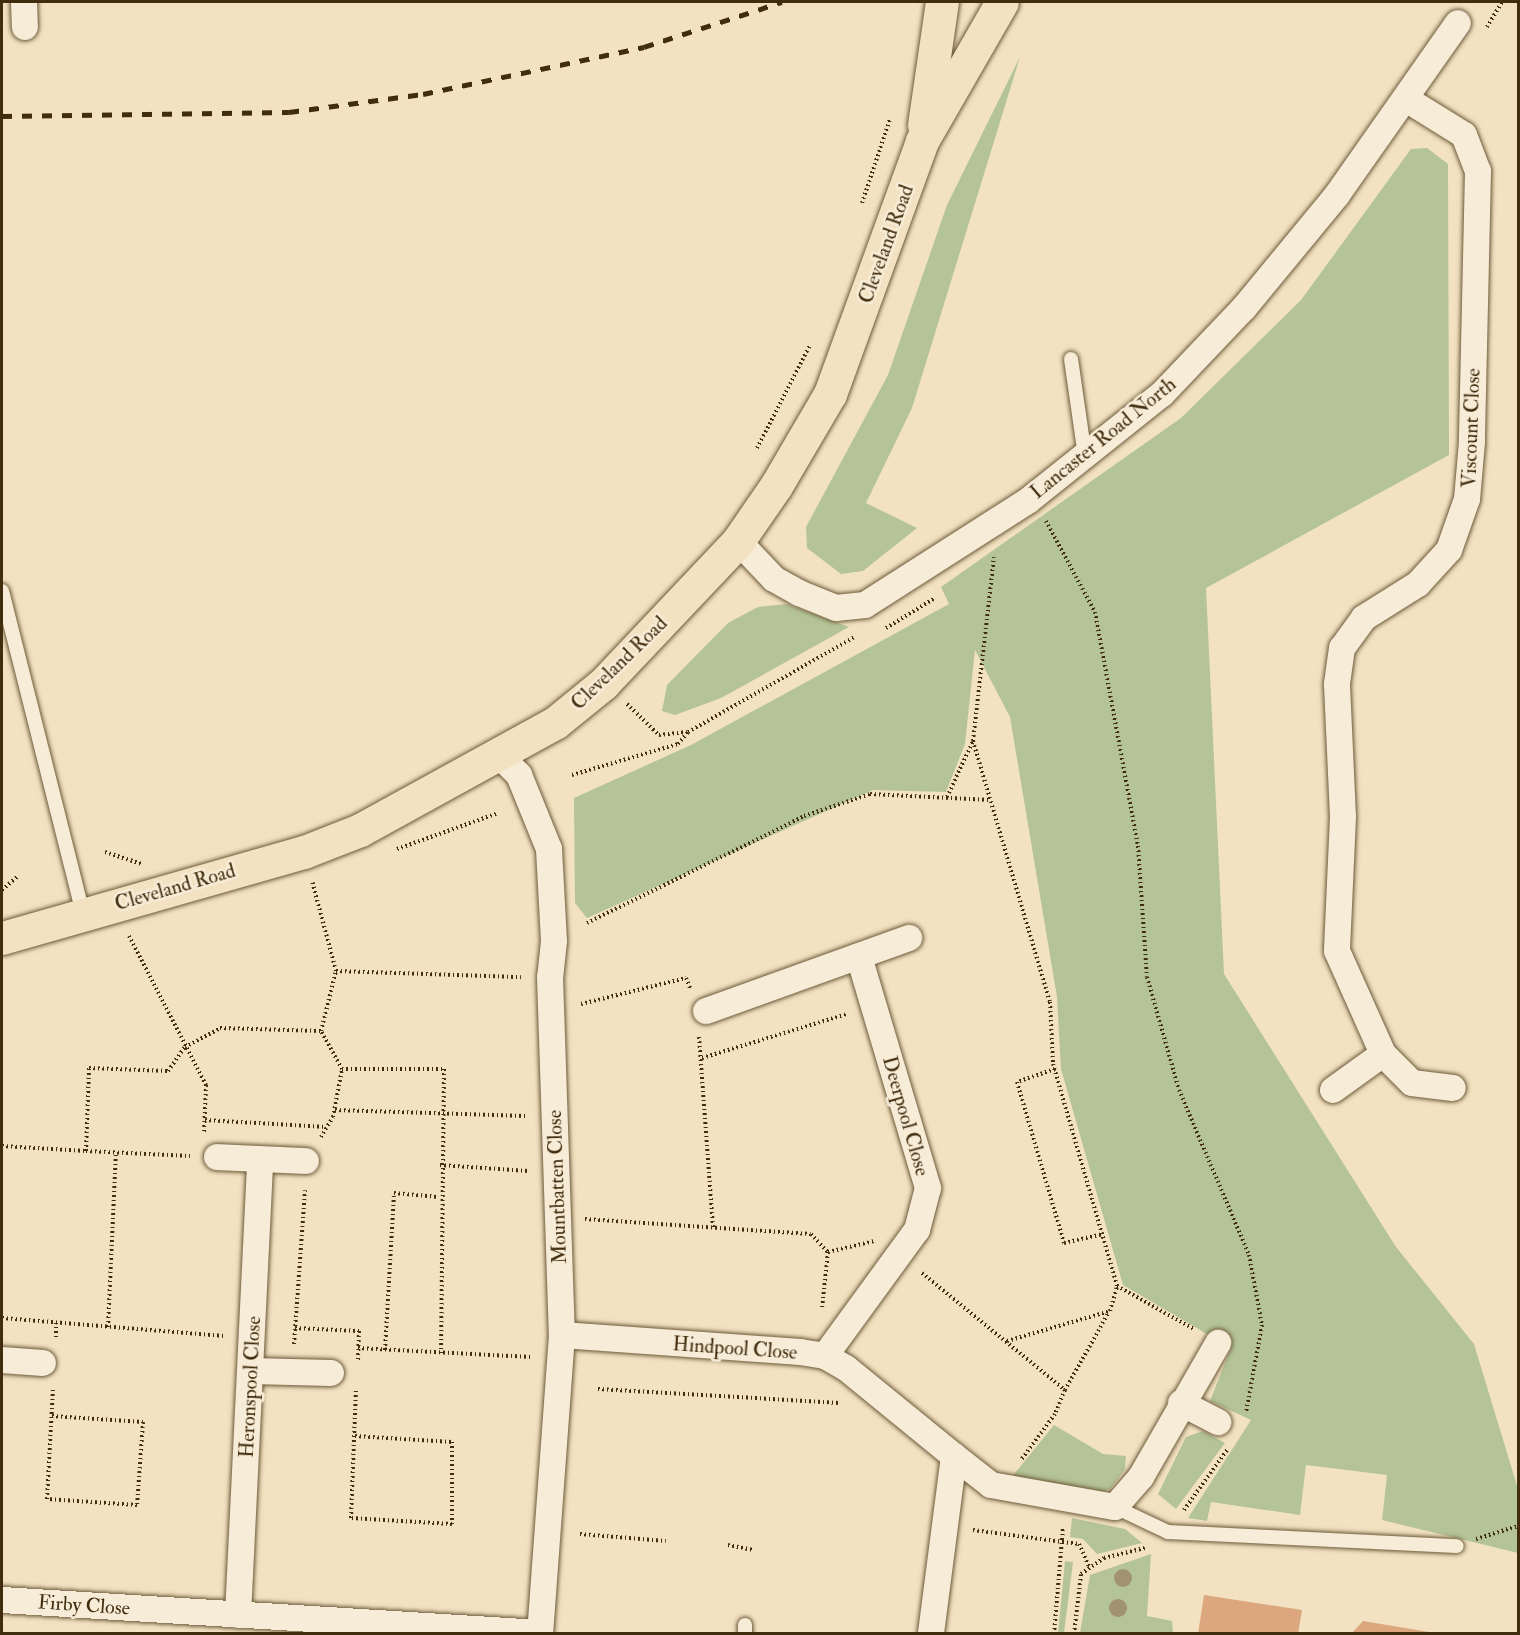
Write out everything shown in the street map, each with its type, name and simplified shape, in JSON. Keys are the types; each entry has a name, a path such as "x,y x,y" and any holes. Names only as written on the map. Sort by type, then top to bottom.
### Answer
{"main road":[{"name":"Cleveland Road","path":"922,141 942,2"},
{"name":"Cleveland Road","path":"2,938 304,852 416,803 555,723 603,684 738,541 830,394 922,141 1002,2"}],"street":[{"path":"24,2 25,27"},
{"name":"Lancaster Road North","path":"738,541 774,579 799,593 836,608 866,605 1029,500 1162,394 1244,308 1406,99 1458,23"},
{"name":"Viscount Close","path":"1406,99 1464,135 1478,171 1472,442 1467,499 1449,550 1418,584 1364,618 1341,648 1336,684 1344,817 1337,951 1383,1054 1412,1083 1453,1088"},
{"name":"Mountbatten Close","path":"498,754 519,774 549,849 554,941 550,977 562,1335 540,1633"},
{"path":"699,1011 909,939"},
{"name":"Deerpool Close","path":"821,1355 901,1255 920,1225 928,1188 859,956"},
{"path":"1333,1090 1383,1054"},
{"path":"210,1157 313,1163"},
{"name":"Heronspool Close","path":"238,1615 260,1160"},
{"name":"Hindpool Close","path":"562,1335 821,1355 1000,1488"},
{"path":"1000,1488 1060,1501 1115,1507 1141,1477 1181,1402 1218,1343"},
{"path":"2,1360 51,1362"},
{"path":"250,1371 331,1374"},
{"path":"1181,1402 1226,1431"},
{"path":"932,1634 954,1456"},
{"name":"Firby Close","path":"2,1600 167,1622 238,1615 540,1633"}],"lane":[{"path":"1071,360 1085,456"},
{"path":"2,591 83,914"},
{"path":"1115,1507 1168,1532 1457,1546"}],"path":[{"path":"1482,36 1502,2"},
{"name":"Cleveland Road","path":"859,210 892,110"},
{"path":"754,452 812,342"},
{"path":"1029,500 1095,612 1138,846 1147,976 1179,1090 1249,1255 1262,1325 1244,1419"},
{"path":"947,797 973,741 994,556"},
{"path":"572,775 678,744 688,732 854,637"},
{"path":"603,684 649,730 659,735 688,732"},
{"path":"973,741 1050,1002 1055,1069 1117,1286 1110,1311 1065,1390 1055,1414 1000,1488"},
{"path":"587,923 804,816 870,794 991,800"},
{"name":"Cleveland Road","path":"105,852 148,867"},
{"path":"2,890 17,877"},
{"path":"293,1372 305,1190 326,1127 335,1110 342,1069 321,1031 336,971 312,880"},
{"path":"2,1146 210,1157 205,1120 206,1085 128,932"},
{"path":"336,971 550,977"},
{"path":"581,1004 686,978 699,1011 713,1227"},
{"path":"702,1058 874,1006"},
{"path":"86,1151 89,1068 168,1071 185,1047 220,1028 321,1031"},
{"path":"342,1069 444,1069 439,1197 441,1353"},
{"path":"1055,1069 1017,1082 1064,1243 1102,1234"},
{"path":"335,1110 555,1117"},
{"path":"205,1120 326,1127"},
{"path":"108,1327 116,1152"},
{"path":"440,1165 556,1172"},
{"path":"386,1350 394,1193 439,1197"},
{"path":"558,1217 812,1234 828,1252 821,1355"},
{"path":"901,1255 1065,1390"},
{"path":"1117,1286 1218,1343"},
{"path":"1007,1342 1110,1311"},
{"path":"2,1318 252,1338"},
{"path":"52,1416 143,1422 138,1505 47,1500 52,1416 51,1362 57,1323"},
{"path":"295,1328 359,1331 357,1370"},
{"path":"358,1348 539,1358"},
{"path":"355,1436 452,1442 452,1524 351,1518 357,1381"},
{"path":"598,1389 892,1406"},
{"path":"1074,1634 1081,1574 1089,1566 1146,1548 1168,1532 1226,1431"},
{"path":"1054,1634 1065,1540 1060,1501"},
{"path":"1457,1546 1518,1526"},
{"path":"945,1527 1065,1540 1078,1544 1089,1566"},
{"path":"580,1534 666,1541"},
{"path":"728,1545 754,1550"}],"green space":[{"path":"1020,57 912,408 866,503 917,528 863,571 841,574 807,548 806,527 888,375 947,205"},
{"path":"1427,148 1448,164 1449,455 1206,588 1224,974 1396,1247 1474,1344 1518,1489 1518,1553 1382,1520 1387,1475 1306,1465 1300,1515 1211,1502 1207,1521 1188,1518 1251,1420 1210,1401 1231,1348 1123,1285 1061,1069 1057,997 1010,717 975,650 965,744 946,792 873,790 587,918 575,903 574,798 691,745 949,604 941,587 1181,418 1301,300 1411,149"},
{"path":"786,604 849,627 721,698 675,715 662,711 667,685 728,623 758,607"},
{"path":"1054,1425 1103,1454 1126,1456 1125,1469 1111,1488 1102,1492 1011,1478"},
{"path":"1203,1431 1225,1443 1176,1509 1158,1494 1186,1437"},
{"path":"1072,1518 1125,1529 1142,1543 1097,1554 1083,1539 1070,1537"},
{"path":"1151,1554 1147,1616 1172,1621 1173,1633 1080,1633 1090,1575"},
{"path":"1065,1561 1073,1562 1064,1633 1058,1633"}],"building":[{"path":"1204,1595 1302,1610 1298,1634 1198,1634"},
{"path":"1363,1621 1429,1632 1429,1634 1351,1634"}],"railway":[{"path":"2,116 289,112 423,94 644,47 782,2"}]}
